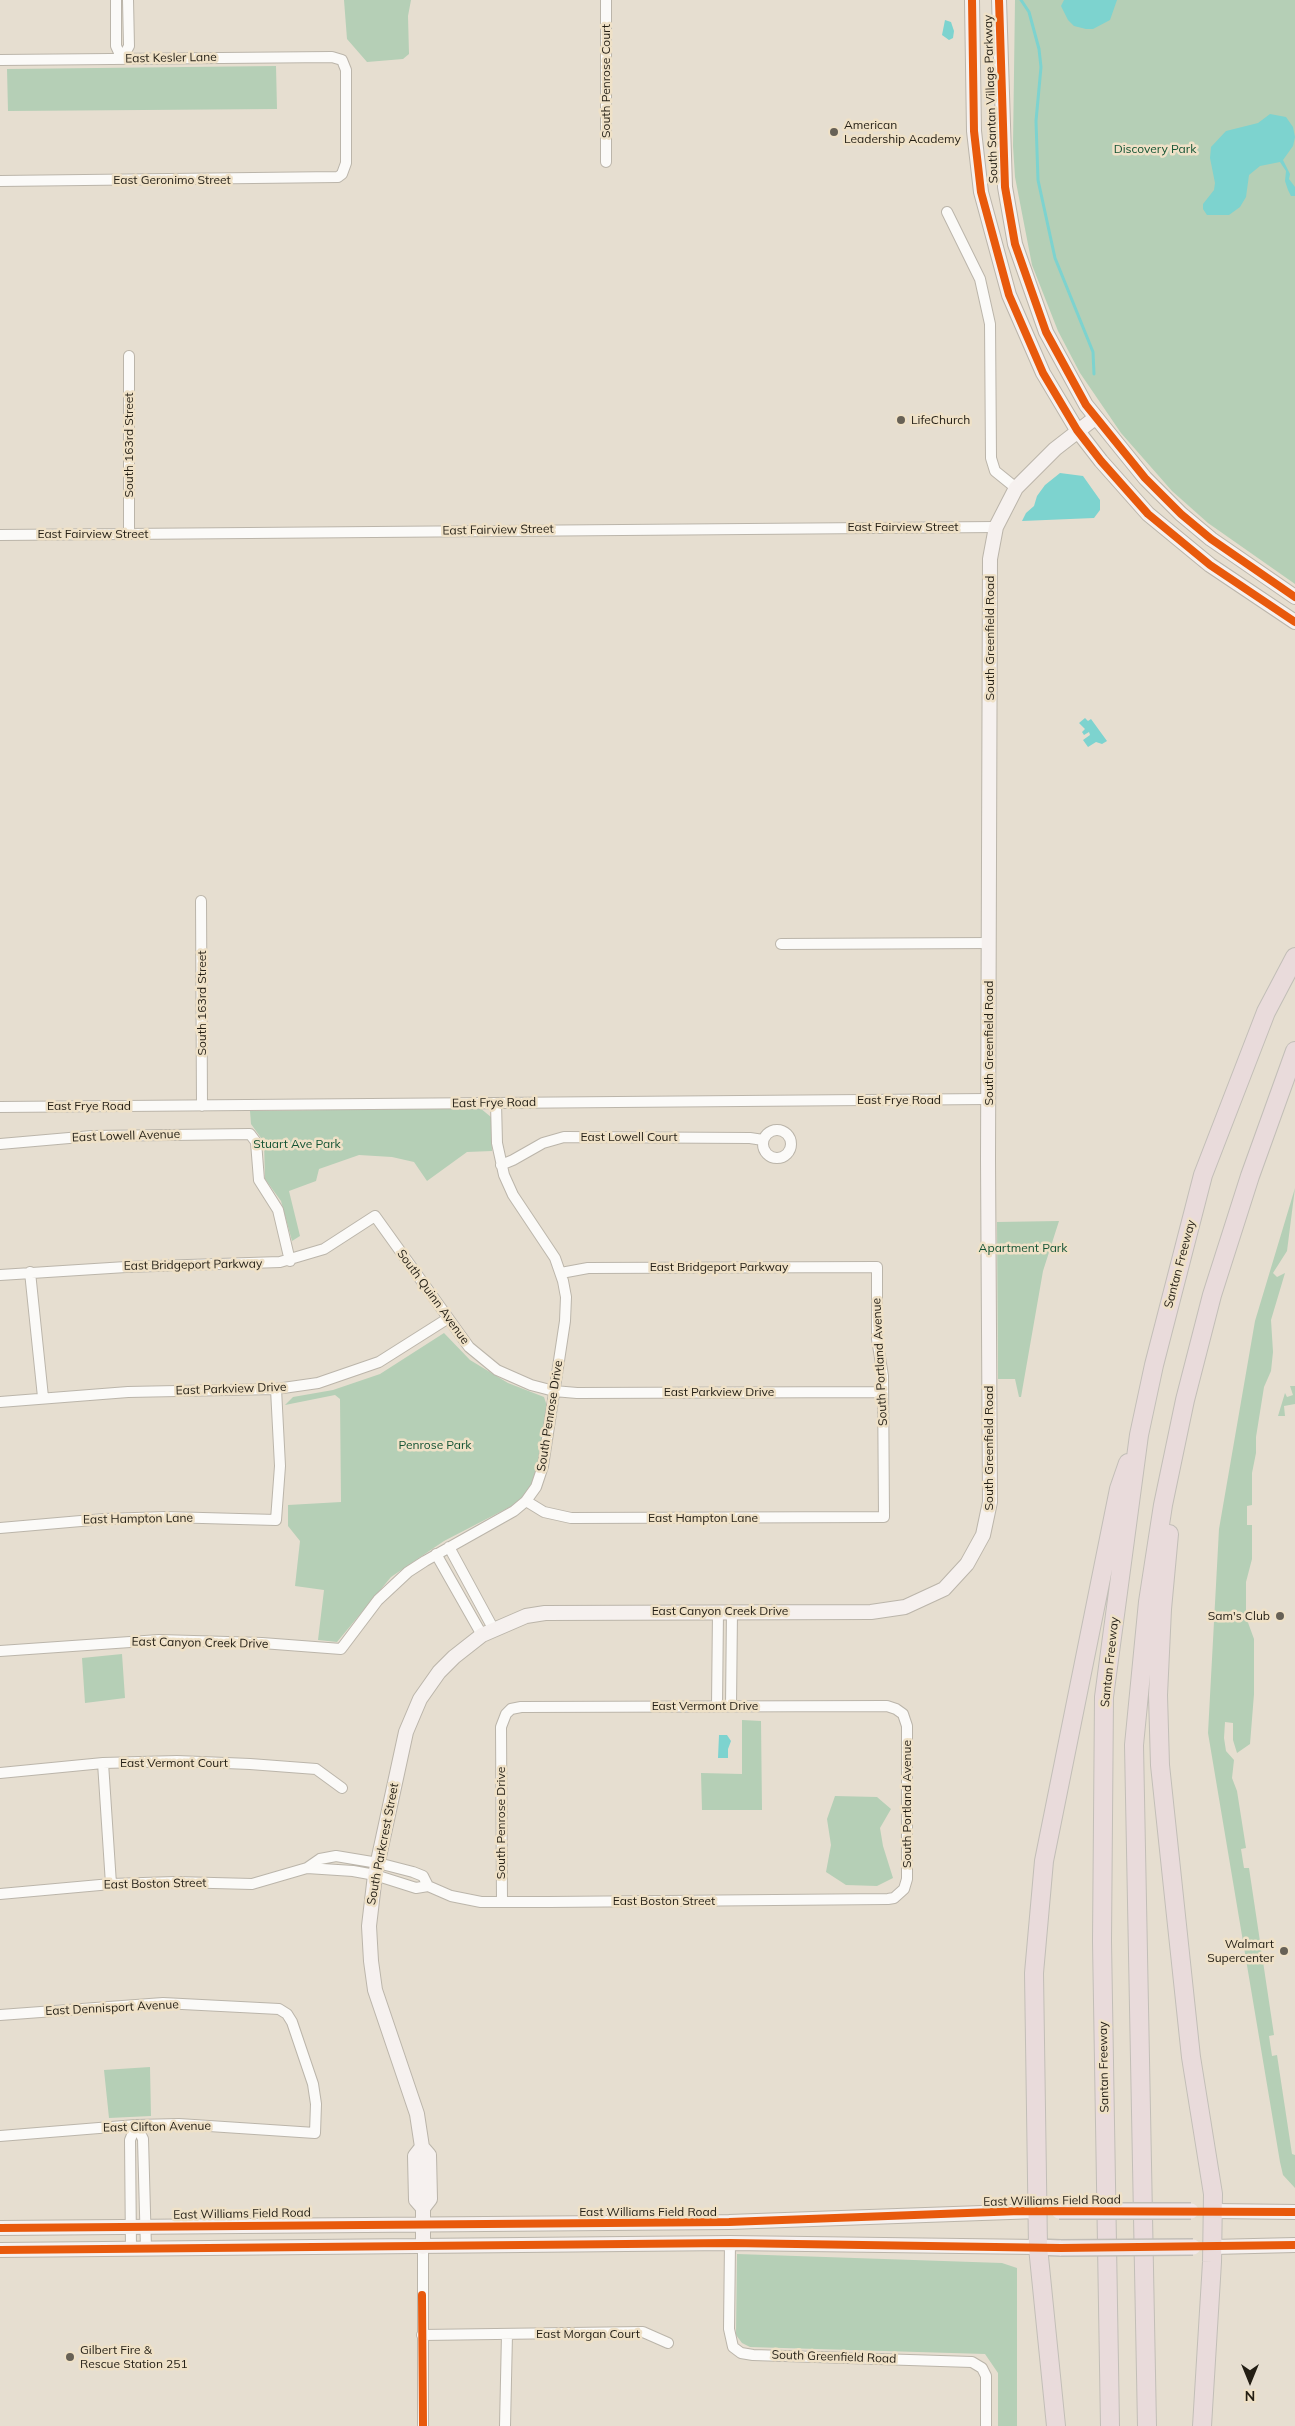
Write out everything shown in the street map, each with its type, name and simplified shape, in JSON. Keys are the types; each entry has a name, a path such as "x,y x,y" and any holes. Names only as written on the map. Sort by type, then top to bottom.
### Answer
{"highway":[{"name":"Santan Freeway","path":"1110,2426 1102,1941 1104,1697 1139,1435 1154,1365 1203,1175 1266,1012 1295,957"},
{"path":"1147,2426 1134,1744 1149,1592 1163,1505 1185,1400 1225,1250 1295,1051"},
{"path":"1185,1400 1180,1462 1168,1540 1162,1609 1158,1695 1160,1765 1169,1861 1191,2057 1213,2194 1212,2248 1202,2426"},
{"path":"1056,2426 1038,2247 1034,1973 1044,1860 1119,1489 1139,1435"}],"main road":[{"name":"South Santan Village Parkway","path":"972,0 976,160 988,222 1006,286 1023,332 1047,382 1077,430 1101,461 1148,514 1210,565 1295,622"},
{"name":"South Santan Village Parkway","path":"999,0 1002,162 1008,213 1015,244 1046,332 1073,383 1095,418 1145,478 1181,514 1211,539 1295,596"},
{"name":"South Greenfield Road","path":"944,1589 967,1564 978,1546 988,1521 990,1502 988,1099 990,580 992,546 996,527 1016,488 1043,460 1077,430 1095,418"},
{"name":"East Canyon Creek Drive","path":"488,1632 526,1616 545,1612 889,1610 912,1604 944,1589"},
{"name":"South Parkcrest Street","path":"423,2248 423,2208 416,2200 415,2156 422,2148 417,2114 380,2008 373,1978 369,1926 377,1869 406,1732 412,1716 439,1672 461,1651 488,1632"},
{"name":"East Williams Field Road","path":"0,2228 729,2222 1038,2211 1295,2212"},
{"path":"0,2250 423,2248 730,2243 1062,2248 1212,2248 1295,2245"}],"street":[{"path":"116,0 116,46 122,59"},
{"path":"122,59 128,46 128,0"},
{"name":"South Penrose Court","path":"606,0 606,162"},
{"path":"116,20 128,20"},
{"name":"East Kesler Lane","path":"0,60 332,56 342,60 346,70 346,163 342,174"},
{"name":"East Geronimo Street","path":"0,181 333,178 342,174"},
{"path":"947,212 980,279 990,324 991,458 995,471 1016,488"},
{"name":"South 163rd Street","path":"129,356 129,533"},
{"name":"East Fairview Street","path":"0,534 996,527"},
{"name":"South 163rd Street","path":"201,901 202,1106"},
{"path":"781,944 990,943"},
{"name":"East Frye Road","path":"0,1107 988,1099"},
{"name":"South Penrose Drive","path":"341,1649 378,1600 408,1572 436,1554 514,1511 526,1501 536,1487 542,1472 566,1313 566,1297 561,1273 551,1250 514,1195 501,1164 497,1143 496,1104"},
{"name":"East Lowell Avenue","path":"0,1144 92,1136 236,1133 252,1135 256,1142 258,1176 278,1210 290,1261"},
{"name":"East Lowell Court","path":"501,1164 519,1157 543,1143 564,1137 741,1138 763,1140"},
{"name":"East Bridgeport Parkway","path":"0,1276 30,1272 126,1267 261,1264 290,1261 329,1246 375,1216"},
{"name":"South Quinn Avenue","path":"375,1216 447,1319 469,1347 497,1370 531,1385 554,1391"},
{"name":"East Bridgeport Parkway","path":"561,1273 588,1268 877,1267"},
{"name":"South Portland Avenue","path":"877,1267 878,1339 883,1392 884,1517"},
{"path":"30,1272 43,1397"},
{"name":"East Parkview Drive","path":"0,1402 43,1397 128,1392 276,1389 318,1383 359,1370 398,1352 447,1319"},
{"name":"East Hampton Lane","path":"0,1528 104,1518 166,1517 276,1520 280,1466 276,1389"},
{"name":"East Parkview Drive","path":"554,1391 883,1392"},
{"name":"East Hampton Lane","path":"526,1501 544,1512 570,1518 884,1517"},
{"path":"449,1547 488,1632"},
{"path":"436,1554 488,1632"},
{"path":"717,1706 725,1611"},
{"path":"725,1611 732,1706"},
{"name":"East Canyon Creek Drive","path":"0,1651 159,1640 262,1643 341,1649"},
{"name":"East Vermont Drive","path":"506,1714 512,1709 522,1707 717,1706 887,1706 903,1714"},
{"name":"South Penrose Drive","path":"502,1902 501,1727 506,1714"},
{"name":"South Portland Avenue","path":"902,1893 907,1879 907,1726 903,1714"},
{"name":"East Vermont Court","path":"0,1773 103,1763 176,1761 316,1769 342,1788"},
{"path":"103,1763 111,1884"},
{"name":"East Boston Street","path":"0,1894 111,1884 174,1882 247,1884 307,1868 320,1859 336,1856 377,1869 416,1888 428,1886 466,1900 502,1902 888,1899 902,1893"},
{"name":"East Boston Street","path":"377,1869 423,1876 428,1886"},
{"name":"East Dennisport Avenue","path":"0,2015 163,2003 275,2008 284,2012 292,2022 313,2084 316,2104 315,2133"},
{"path":"136,2125 144,2139 146,2249"},
{"path":"131,2249 130,2140 136,2125"},
{"name":"East Clifton Avenue","path":"0,2136 136,2125 222,2126 315,2133"},
{"name":"South Greenfield Road","path":"730,2243 729,2329 733,2347 741,2353 752,2355 972,2362 982,2368 986,2376 986,2426"},
{"name":"South Parkcrest Street","path":"423,2248 423,2426"},
{"name":"East Morgan Court","path":"422,2335 643,2332 668,2343"},
{"path":"505,2426 507,2334"}],"green space":[{"path":"344,0 411,0 408,16 409,54 403,59 367,62 347,39"},
{"name":"Discovery Park","path":"1015,0 1295,0 1295,584 1208,523 1172,491 1121,433 1080,373 1058,331 1032,265 1015,177 1013,146"},
{"path":"276,66 277,109 8,111 7,69"},
{"name":"Stuart Ave Park","path":"480,1108 491,1117 492,1151 467,1152 427,1181 414,1162 392,1157 359,1155 319,1169 316,1181 289,1191 300,1236 292,1241 281,1201 265,1179 264,1142 251,1124 250,1111"},
{"path":"1295,1188 1287,1251 1273,1273 1277,1277 1285,1273 1271,1320 1273,1352 1271,1371 1264,1387 1256,1437 1256,1453 1252,1473 1252,1505 1247,1506 1247,1525 1252,1525 1252,1559 1246,1582 1246,1617 1254,1639 1254,1694 1250,1744 1237,1753 1233,1740 1233,1723 1225,1722 1224,1738 1226,1751 1234,1760 1232,1778 1237,1791 1246,1848 1241,1849 1244,1868 1249,1868 1274,2035 1269,2036 1272,2056 1277,2055 1292,2154 1295,2155 1295,2188 1283,2175 1280,2162 1208,1733 1219,1529 1255,1321"},
{"name":"Apartment Park","path":"1059,1221 1043,1271 1021,1397 1019,1397 1015,1379 998,1379 997,1222"},
{"name":"Penrose Park","path":"444,1333 470,1360 508,1383 544,1397 547,1406 539,1462 529,1497 444,1541 391,1577 337,1642 318,1640 324,1590 295,1586 300,1541 288,1526 288,1505 341,1502 340,1399 335,1395 285,1405 293,1397 333,1390 380,1374"},
{"path":"1290,1386 1295,1386 1295,1404 1284,1406 1285,1416 1278,1416 1285,1393 1287,1397 1293,1395"},
{"path":"122,1654 125,1698 85,1703 82,1658"},
{"path":"742,1720 761,1721 762,1810 702,1810 701,1773 742,1774"},
{"path":"835,1796 877,1797 891,1809 880,1828 883,1846 893,1878 877,1886 846,1885 826,1872 831,1845 827,1819"},
{"path":"150,2067 151,2116 109,2118 104,2070"},
{"path":"737,2254 1002,2263 1017,2268 1017,2426 998,2426 998,2373 985,2354 750,2347 742,2343 736,2335"}],"water":[{"path":"1064,0 1117,0 1110,20 1093,29 1086,29 1074,26 1068,20 1061,6"},
{"path":"945,20 951,22 954,31 953,38 949,40 942,35"},
{"path":"1270,114 1286,117 1293,127 1295,137 1293,146 1283,160 1290,174 1289,179 1295,187 1295,196 1291,196 1288,190 1285,181 1286,171 1280,162 1260,166 1249,175 1246,197 1240,207 1229,215 1207,215 1203,209 1203,204 1214,190 1215,183 1210,158 1211,147 1226,131 1258,123"},
{"path":"1060,473 1083,476 1100,500 1100,510 1094,518 1022,521 1026,513 1034,506 1037,496 1045,485"},
{"path":"1085,718 1088,721 1091,719 1107,741 1102,744 1096,742 1088,747 1083,740 1090,735 1089,732 1084,735 1082,732 1085,729 1079,723"},
{"path":"719,1735 727,1735 731,1741 728,1749 728,1758 718,1758"}],"waterway":[{"path":"1021,0 1029,12 1039,49 1041,67 1036,121 1038,180 1055,258 1093,352 1094,374"}],"cycle path":[{"path":"972,0 974,131 981,192 1009,295 1043,373 1077,430 1101,461 1148,514 1210,565 1295,622"},
{"path":"999,0 1005,187 1015,244 1046,332 1086,405 1145,478 1181,514 1211,539 1295,597"},
{"path":"0,2228 729,2222 1020,2211 1295,2212"},
{"path":"0,2250 730,2243 1061,2248 1295,2245"},
{"path":"422,2295 423,2426"}],"place":[{"name":"American Leadership Academy","path":"834,132"},
{"name":"LifeChurch","path":"901,420"},
{"name":"Sam's Club","path":"1280,1616"},
{"name":"Walmart Supercenter","path":"1284,1951"},
{"name":"Gilbert Fire & Rescue Station 251","path":"70,2357"}]}
